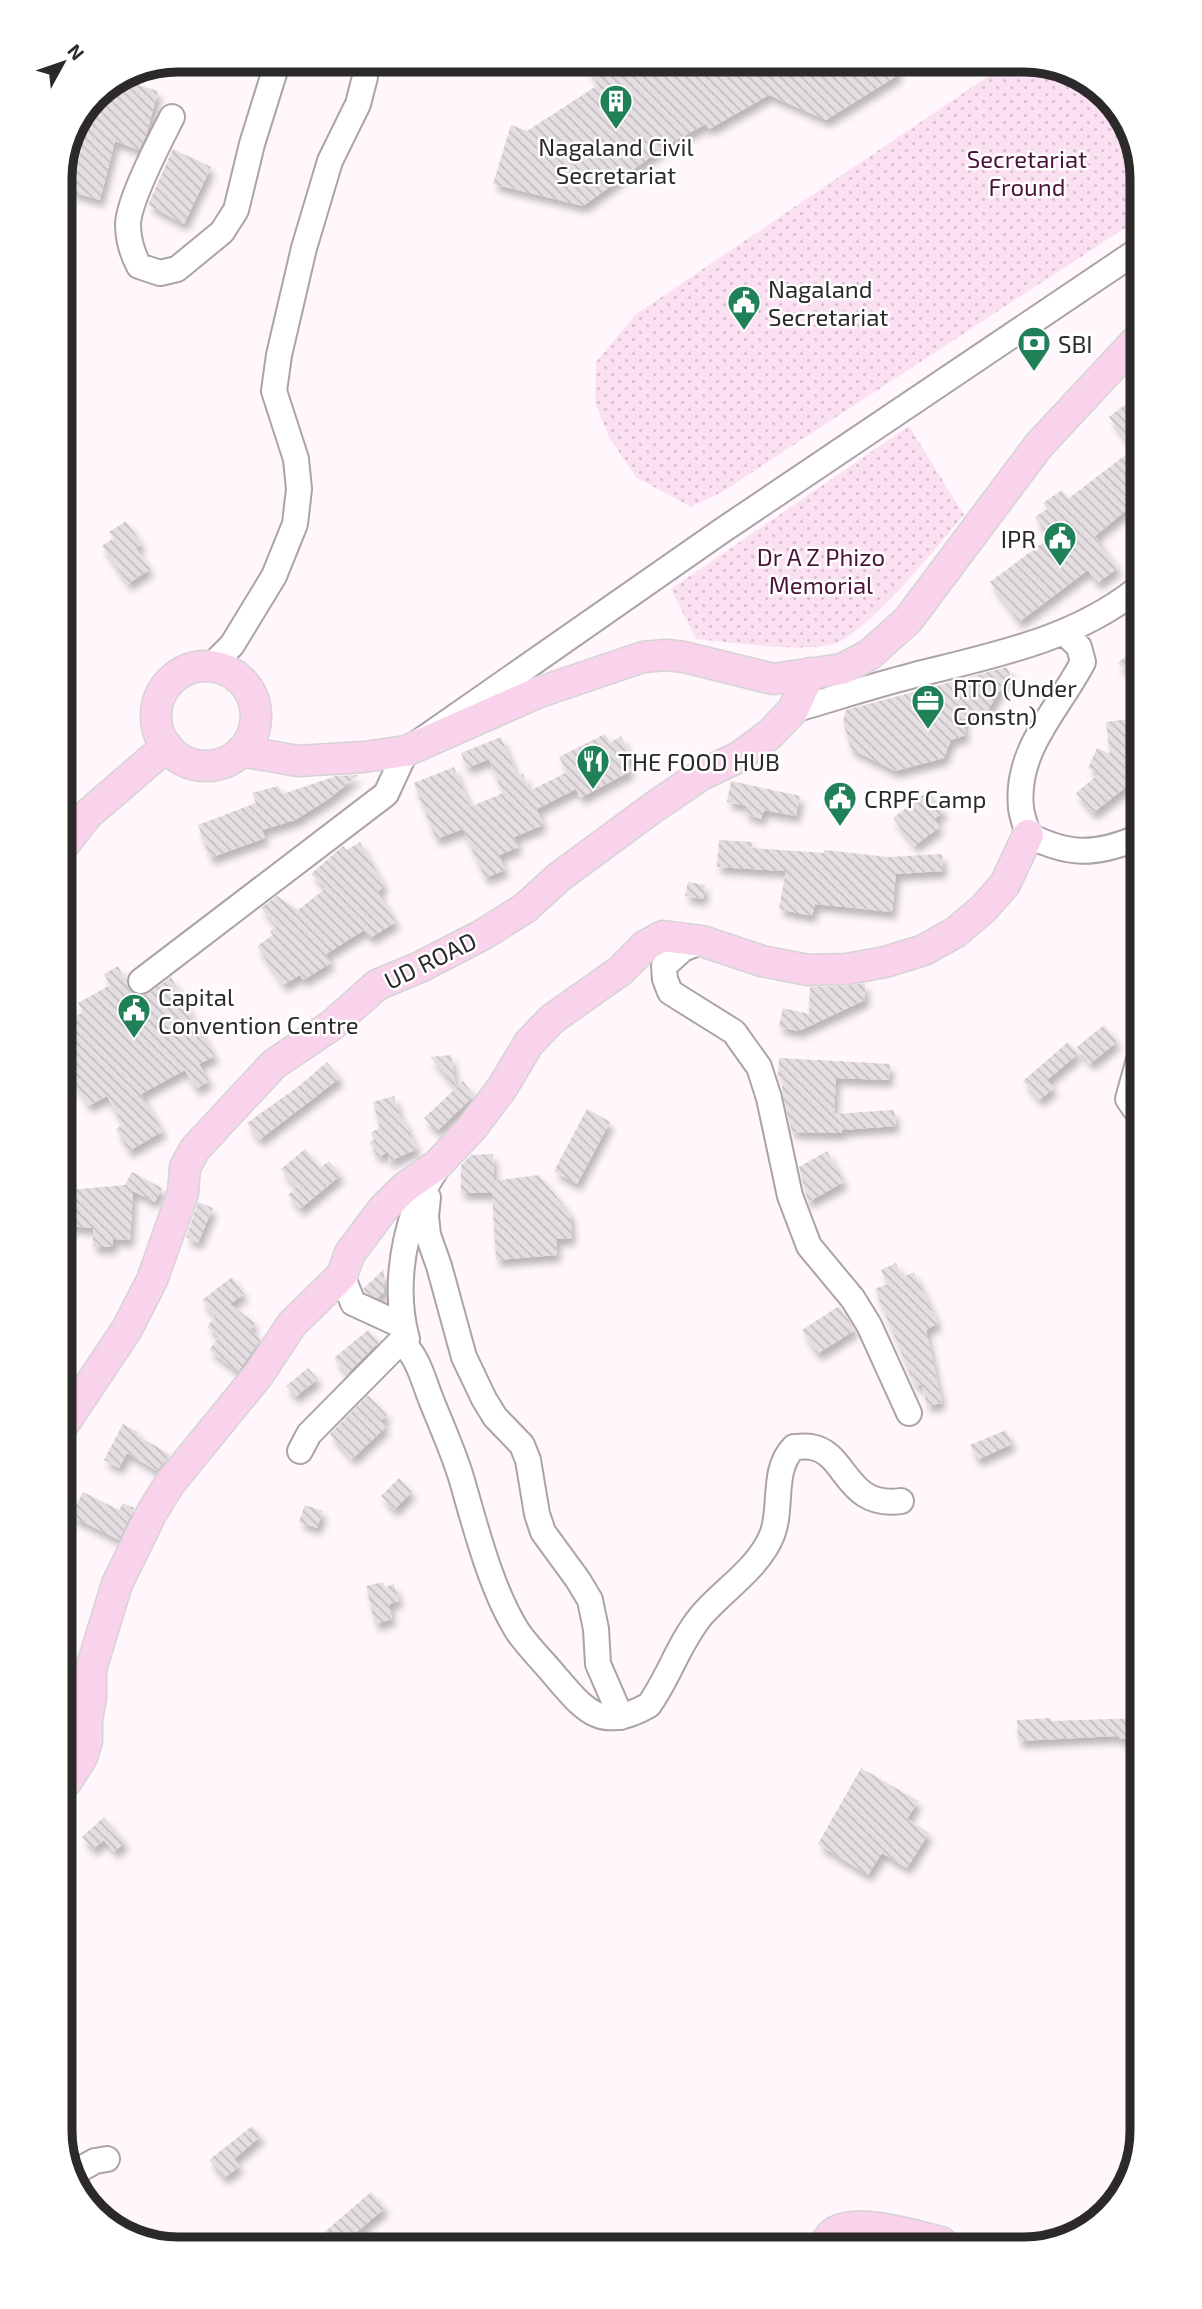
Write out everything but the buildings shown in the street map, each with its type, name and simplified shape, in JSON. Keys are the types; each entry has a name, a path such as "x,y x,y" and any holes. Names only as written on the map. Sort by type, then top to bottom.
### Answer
{"main road":[{"path":"241,751 298,761 364,757 406,751 537,693 643,657 684,657 773,678 842,669 869,655 908,620 1039,445 1130,347"},
{"path":"212,664 237,677 251,693 256,719 249,742 241,751 221,763 197,765 176,755 167,746 157,725 156,713 164,690 180,673 212,664"},
{"name":"UD ROAD","path":"72,1412 127,1329 152,1280 183,1193 187,1161 274,1064 332,1025 377,985 472,940 525,908 559,877 654,807 701,775 739,757 770,734 793,710 810,673"},
{"path":"72,834 87,815 167,746"},
{"path":"72,1773 82,1757 87,1741 91,1669 98,1639 117,1584 152,1512 170,1483 259,1374 292,1324 342,1275 350,1253 383,1209 404,1188 436,1171 502,1088 529,1043 552,1019 620,971 654,939 673,936 702,941 762,961 808,970 847,969 885,962 924,950 956,932 984,908 1005,884 1028,835"},
{"path":"829,2237 845,2228 889,2228 922,2237"}],"street":[{"path":"172,117 139,189 128,222 131,249 139,266 160,273 177,269 222,232 236,210 251,144 274,72"},
{"path":"212,664 232,645 274,576 295,524 299,489 296,459 274,391 279,355 304,248 330,161 358,104 365,72"},
{"path":"141,982 386,794 406,751 720,532 1130,256"},
{"path":"793,710 1065,633 1130,594"},
{"path":"1065,633 1079,647 1083,662 1071,686 1039,732 1025,762 1021,807 1028,835 1052,847 1084,853 1130,841"},
{"path":"702,941 683,949 664,967 670,992 734,1032 759,1067 769,1098 790,1195 809,1246 853,1299 869,1325 909,1413"},
{"path":"300,1451 309,1434 402,1333 400,1277 417,1205 436,1171"},
{"path":"436,1171 426,1216 428,1234 464,1357 495,1417 522,1445 528,1460 531,1486 543,1532 590,1600 596,1629 598,1664 621,1717"},
{"path":"342,1275 354,1303 402,1333 413,1352 446,1432 471,1515 499,1591 518,1632 578,1704 593,1715 621,1717 649,1705 701,1616 749,1569 765,1549 773,1532 782,1469 787,1455 794,1447 812,1447 828,1454 844,1475 877,1502 901,1501"},
{"path":"72,1742 87,1719"},
{"path":"79,2169 95,2161 107,2159"}],"green space":[{"name":"Secretariat Fround","path":"994,72 1045,74 1071,83 1099,103 1122,137 1130,178 1130,225 722,492 691,507 636,477 609,437 595,402 596,362 635,315"},
{"name":"Dr A Z Phizo Memorial","path":"909,426 964,515 882,608 845,638 830,645 782,647 696,639 671,589"}],"place":[{"name":"Nagaland Civil Secretariat","path":"616,131"},
{"name":"Nagaland Secretariat","path":"744,332"},
{"name":"SBI","path":"1034,373"},
{"name":"IPR","path":"1060,568"},
{"name":"RTO (Under Constn)","path":"928,731"},
{"name":"THE FOOD HUB","path":"593,791"},
{"name":"CRPF Camp","path":"840,828"},
{"name":"Capital Convention Centre","path":"134,1040"}]}
